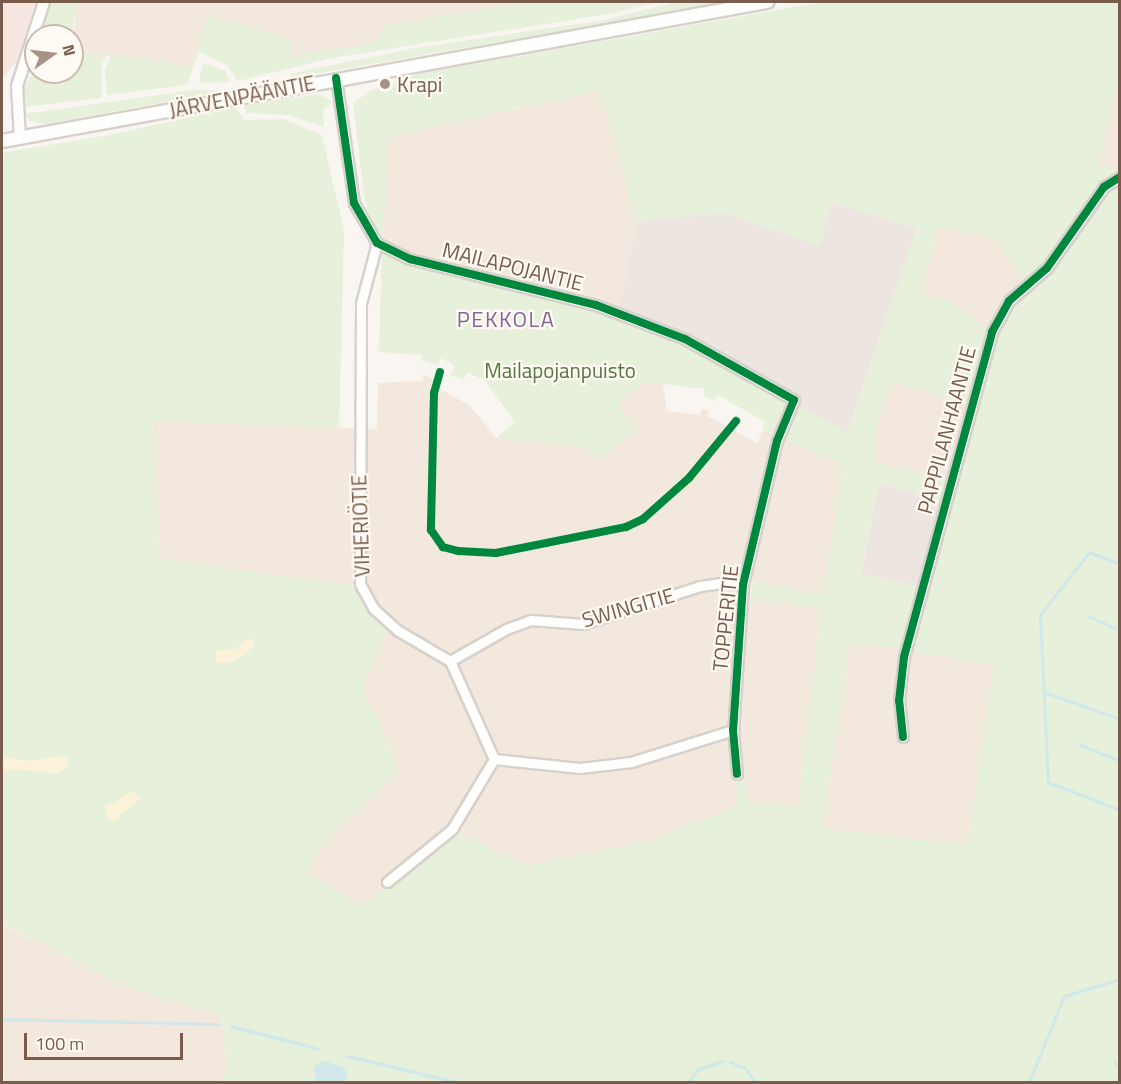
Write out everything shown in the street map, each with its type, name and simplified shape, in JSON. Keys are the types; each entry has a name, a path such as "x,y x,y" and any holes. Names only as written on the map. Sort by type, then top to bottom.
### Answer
{"main road":[{"name":"JÄRVENPÄÄNTIE","path":"2,141 336,78 767,2"}],"street":[{"path":"20,138 17,86 44,2"},
{"path":"336,78 354,203 377,243"},
{"name":"PAPPILANHAANTIE","path":"903,737 898,701 904,657 992,332 1009,301 1047,268 1104,187 1119,177"},
{"name":"MAILAPOJANTIE","path":"377,243 410,259 604,308 686,339 794,400"},
{"name":"VIHERIÖTIE","path":"377,243 361,303 360,584 374,609 397,630 450,661"},
{"name":"TOPPERITIE","path":"737,774 733,730 743,585 777,441 794,400"},
{"name":"SWINGITIE","path":"450,661 507,629 531,620 583,624 700,586 727,582 743,585"},
{"path":"450,661 494,759"},
{"path":"494,759 580,768 631,762 733,730"},
{"path":"387,882 452,830 494,759"}],"shaded area":[{"path":"2,2 36,2 29,24 24,24 24,40 17,62 2,79"},
{"path":"76,2 531,2 384,25 375,42 289,57 293,40 208,15 192,66 84,53 84,24 75,24"},
{"path":"1118,71 1119,168 1097,167"},
{"path":"601,91 636,221 618,317 409,262 382,250 389,136"},
{"path":"830,202 917,228 847,433 618,317 636,221 726,213 820,245"},
{"path":"938,227 997,239 1026,286 992,332 920,295"},
{"path":"423,374 433,379 432,385 469,405 496,438 586,447 617,404 644,383 663,384 667,411 700,415 702,408 709,411 707,416 757,443 763,430 843,463 824,594 751,582 750,599 822,608 798,806 747,802 735,780 737,806 645,842 526,866 455,832 364,906 305,873 332,834 398,771 383,731 362,690 389,627 161,559 152,420 377,429 378,383 422,381"},
{"path":"891,381 972,405 951,480 874,462 877,427"},
{"path":"879,483 945,502 922,587 861,575"},
{"path":"851,642 994,664 968,844 822,829"},
{"path":"2,924 125,986 220,1014 228,1061 223,1082 2,1082"}],"green space":[{"path":"51,2 76,2 74,24 45,24"},
{"path":"531,2 658,2 608,14 332,58 238,81 227,65 199,52 187,85 107,95 105,69 112,55 192,66 208,15 294,40 290,57 375,42 384,25"},
{"path":"676,2 730,2 291,78 290,74 415,48 604,20"},
{"name":"Mailapojanpuisto","path":"822,2 1119,2 1119,70 1098,166 1120,168 1119,1082 223,1082 228,1061 220,1014 125,986 2,923 2,153 109,135 235,107 245,120 283,119 322,135 344,231 339,428 152,421 161,559 358,586 389,627 362,690 383,731 398,771 332,834 305,873 364,906 455,832 526,866 645,842 737,806 734,780 745,778 747,802 798,805 822,608 750,599 752,581 824,594 843,464 763,430 765,422 718,395 715,401 704,397 705,389 663,384 644,383 618,404 637,430 597,460 585,447 496,438 515,422 485,381 468,372 463,380 451,375 455,366 441,358 438,365 422,361 422,355 379,352 382,250 409,262 618,317 683,342 847,433 917,228 831,202 821,246 726,213 636,221 600,91 389,136 383,236 370,220 364,195 353,103 372,90 418,74","holes":["938,227 997,239 1026,286 1009,301 992,332 951,302 920,295","891,381 972,405 951,480 874,462 877,427","879,483 945,502 922,587 861,574","851,642 994,665 968,844 822,829"]},
{"path":"84,53 107,55 101,65 101,98 23,107 24,89 27,84 84,84"},
{"path":"206,63 225,71 230,82 199,83 202,66"},
{"path":"195,90 224,91 47,124 30,121 24,114"},
{"path":"318,94 333,102 323,109 324,127 287,115 245,113 244,105"}],"sand":[{"path":"246,638 252,639 254,645 245,655 229,663 216,663 216,651 237,649"},
{"path":"2,756 24,761 65,756 69,763 59,774 17,769 2,772"},
{"path":"134,791 140,799 114,821 109,820 105,807"}],"water":[{"path":"323,1060 344,1068 348,1076 343,1082 317,1082 313,1068"}],"waterway":[{"path":"1120,564 1089,552 1040,615 1048,782 1120,810"},
{"path":"1088,616 1120,630"},
{"path":"1044,692 1120,719"},
{"path":"1080,745 1120,761"},
{"path":"1029,1082 1064,996 1120,979"},
{"path":"2,1019 219,1024"},
{"path":"231,1026 319,1049"},
{"path":"347,1056 457,1082"},
{"path":"688,1082 698,1069 723,1061"},
{"path":"1114,1061 1120,1069"},
{"path":"731,1062 746,1069 755,1082"}],"cycle path":[{"path":"336,78 354,203 377,243 410,259 596,305 685,339 794,400 777,441 743,585 733,730 737,774"},
{"path":"903,737 899,701 904,657 992,332 1009,301 1047,268 1104,187 1120,177"},
{"path":"440,372 434,393 431,530 443,547 458,551 496,553 626,527 643,519 689,478 736,421"}],"place":[{"name":"Krapi","path":"385,84"}],"district":[{"name":"PEKKOLA","path":"506,320"}]}
